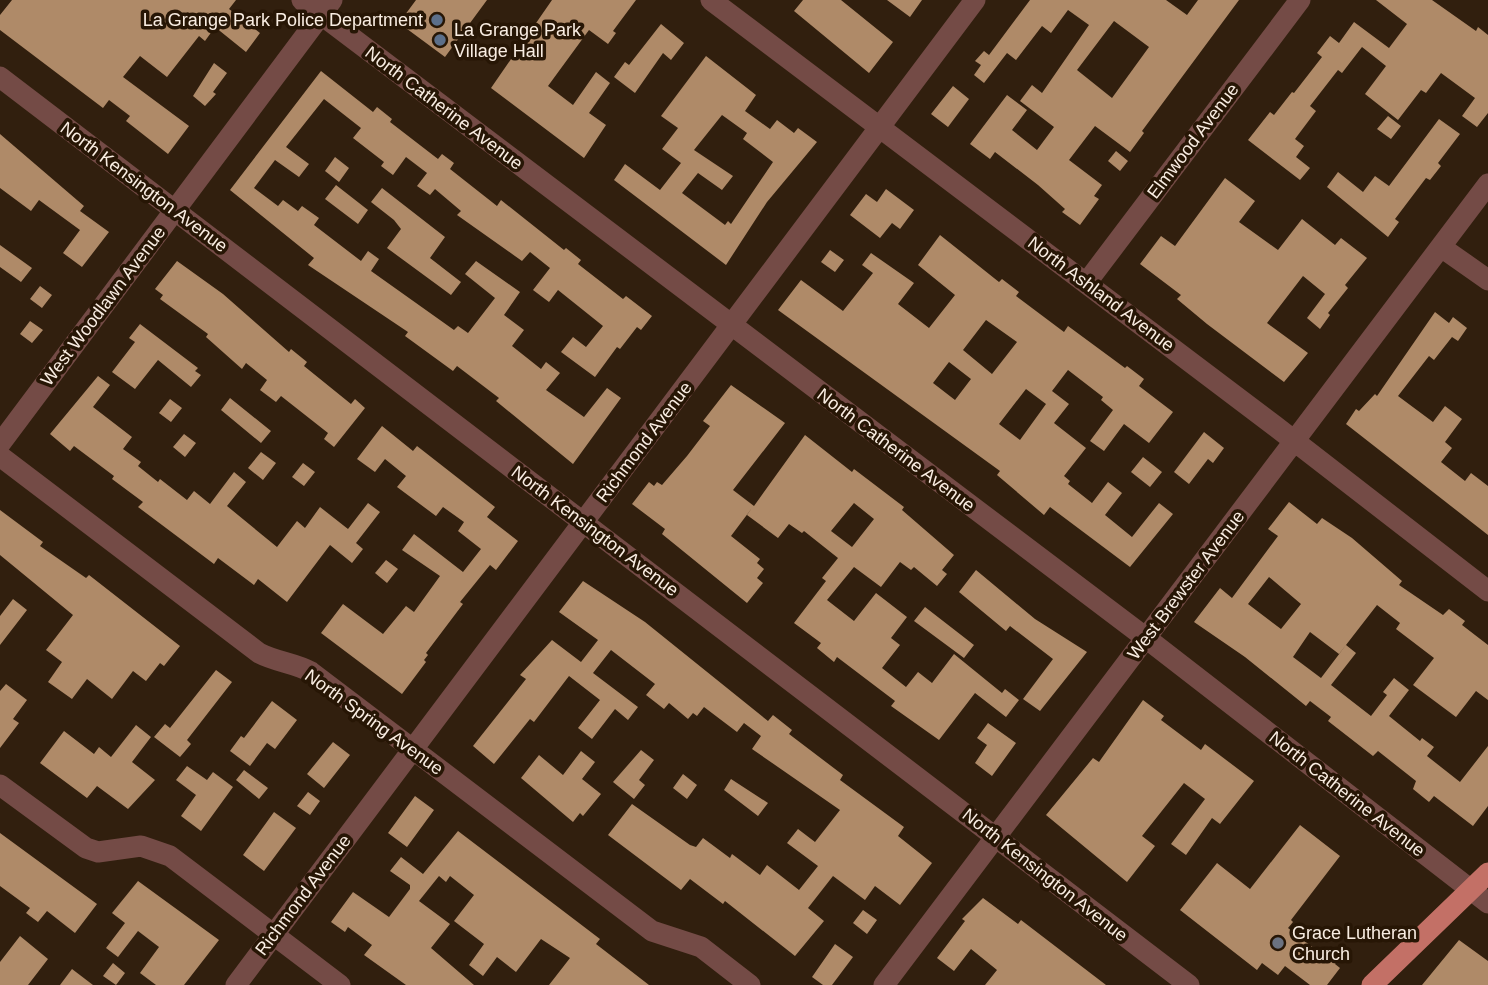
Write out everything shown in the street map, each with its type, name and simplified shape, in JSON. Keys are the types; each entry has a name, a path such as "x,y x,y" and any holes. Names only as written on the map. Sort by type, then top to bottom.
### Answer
{"main road":[{"path":"1372,985 1488,873"}],"street":[{"name":"North Catherine Avenue","path":"302,0 326,7 731,326 1146,638 1488,903"},
{"name":"North Ashland Avenue","path":"711,0 1087,282 1488,591"},
{"name":"Richmond Avenue","path":"236,985 975,0"},
{"name":"Elmwood Avenue","path":"1087,282 1300,0"},
{"name":"West Woodlawn Avenue","path":"0,444 326,7"},
{"name":"North Kensington Avenue","path":"0,77 1189,985"},
{"name":"West Brewster Avenue","path":"884,985 1488,184"},
{"path":"1441,247 1488,280"},
{"name":"North Spring Avenue","path":"0,456 259,653 279,664 301,667 311,672 652,930 701,947 750,985"},
{"path":"0,785 86,848 98,852 141,846 170,856 340,985"}],"building":[{"path":"12,0 236,0 229,9 260,33 246,52 215,27 205,41 199,36 167,77 140,56 123,77 189,126 168,154 126,121 130,116 109,100 103,108 0,30 0,15"},
{"name":"La Grange Park Village Hall","path":"416,0 487,0 445,57 399,23"},
{"path":"552,0 636,0 613,31 616,33 608,44 589,30 548,86 573,105 596,72 610,83 589,113 606,125 584,158 491,88"},
{"path":"803,0 841,0 893,42 869,73 794,11"},
{"path":"887,0 922,0 910,17"},
{"path":"1030,0 1166,0 1187,15 1198,0 1239,0 1142,131 1144,133 1130,152 1095,126 1069,160 1102,185 1094,196 1099,199 1080,225 1062,212 1065,209 1038,185 995,152 990,159 970,144 1007,95 1027,110 1012,130 1037,150 1054,127 1020,101 1032,85 1042,93 1089,25 1068,10 1051,33 1042,26 1016,60 1007,53 984,83 974,75 981,65 975,61 984,51 989,55","holes":["1114,21 1149,47 1112,98 1077,70"]},
{"path":"1376,0 1432,0 1476,31 1478,27 1488,35 1488,113 1477,127 1462,116 1475,98 1441,73 1426,93 1421,90 1398,120 1365,94 1386,66 1362,47 1342,73 1338,70 1310,106 1316,111 1295,139 1304,146 1296,157 1310,168 1300,180 1248,140 1270,112 1274,115 1292,92 1294,93 1322,57 1317,53 1330,36 1339,43 1354,22 1389,48 1407,24"},
{"path":"661,24 684,43 671,60 663,53 635,93 614,77 625,62 629,65"},
{"path":"706,56 756,95 745,111 770,129 777,120 794,133 798,128 817,142 767,202 726,265 614,180 625,164 660,190 681,163 662,149 678,128 661,116","holes":["722,115 747,133 743,139 773,162 731,224 728,221 725,225 682,193 698,173 722,190 733,176 694,150"]},
{"path":"214,63 227,73 213,92 216,94 205,106 193,96"},
{"path":"321,71 373,112 377,107 392,119 390,122 438,159 442,154 454,163 450,169 497,206 501,200 564,250 566,248 581,260 578,264 623,299 626,296 652,316 641,330 637,327 620,349 617,347 595,377 561,352 573,337 586,347 603,326 558,290 549,302 533,290 550,268 530,252 522,261 457,215 461,211 435,189 430,195 417,186 427,173 406,157 393,175 381,166 384,162 353,138 361,128 324,99 286,147 309,164 299,177 275,160 254,188 278,206 283,200 298,211 302,206 319,218 314,225 361,261 368,251 379,259 371,271 454,330 458,326 468,333 495,298 465,274 476,261 520,292 504,315 524,330 512,346 541,369 546,362 560,373 546,390 584,417 607,388 621,398 573,464 496,401 499,398 457,366 453,371 405,336 408,332 308,265 314,258 230,190"},
{"path":"953,86 969,99 948,127 931,114"},
{"path":"1388,116 1401,126 1391,139 1377,129"},
{"path":"1439,119 1460,134 1438,163 1441,166 1430,180 1426,178 1395,219 1399,222 1388,237 1327,187 1338,172 1363,192 1375,176 1389,186"},
{"path":"0,134 84,206 80,211 109,232 82,267 63,253 80,230 39,200 31,211 0,188"},
{"path":"1116,151 1128,161 1120,171 1108,161"},
{"path":"335,157 349,168 339,182 325,171"},
{"path":"1225,178 1255,201 1239,222 1278,250 1302,219 1335,245 1341,238 1367,258 1345,285 1348,288 1328,313 1330,315 1320,329 1307,318 1325,294 1303,276 1267,323 1308,353 1284,382 1207,324 1177,299 1181,295 1140,264 1161,236 1175,246"},
{"path":"336,185 368,210 358,224 325,199"},
{"path":"382,188 445,237 430,258 461,282 451,295 387,248 401,229 371,202"},
{"path":"886,189 914,210 900,229 892,223 880,238 850,215 866,194 877,202"},
{"path":"940,235 999,282 1002,279 1019,292 1016,296 1064,332 1068,326 1125,368 1127,366 1144,379 1139,386 1173,412 1149,443 1124,424 1104,451 1090,441 1113,410 1101,400 1103,397 1068,370 1052,391 1069,404 1054,423 1086,448 1064,476 1070,481 1068,484 1092,503 1108,482 1122,493 1105,515 1132,537 1159,503 1173,514 1130,567 1050,507 1044,515 997,475 1000,471 778,310 801,280 843,311 873,273 862,265 871,253 914,283 898,304 929,328 955,295 918,265","holes":["986,320 1017,342 992,374 963,350","949,362 971,379 955,400 933,383","1026,389 1046,404 1020,440 999,424"]},
{"path":"0,245 32,268 21,282 0,267"},
{"path":"830,250 844,260 835,272 821,262"},
{"path":"177,261 223,294 289,352 291,349 307,362 304,366 351,404 355,399 365,408 334,447 324,439 328,433 281,396 276,402 260,390 267,380 246,363 242,369 206,337 208,334 160,299 163,295 155,289"},
{"path":"40,286 52,295 42,308 30,299"},
{"path":"1435,312 1449,323 1453,317 1467,328 1458,341 1452,337 1434,360 1429,356 1398,396 1433,422 1445,406 1462,419 1445,442 1452,448 1441,462 1465,481 1471,473 1488,486 1488,535 1346,424 1356,409 1359,411 1375,394 1377,396"},
{"path":"30,321 43,330 32,343 20,334"},
{"path":"140,324 198,368 195,371 201,375 191,387 158,360 135,389 112,372 135,342 129,338"},
{"path":"98,376 110,385 93,407 132,437 123,449 141,462 138,466 158,482 160,479 187,500 194,491 210,504 234,472 246,482 227,506 277,547 297,521 305,528 320,507 348,529 368,503 380,512 356,543 363,549 352,563 330,545 287,602 258,579 254,585 218,558 214,564 138,507 143,502 112,479 114,476 74,446 70,451 50,434"},
{"path":"731,385 785,423 733,490 754,506 805,435 852,472 854,469 904,507 902,510 954,555 942,570 947,574 937,586 914,567 911,570 900,562 881,587 854,567 827,600 854,621 876,593 907,617 891,638 900,645 882,668 906,687 918,672 932,683 954,654 1002,693 1005,689 1019,700 1006,717 975,693 939,740 891,706 895,701 837,657 834,662 817,648 821,643 794,623 826,581 822,578 838,558 804,531 802,533 789,524 778,538 747,515 752,508 731,536 760,559 757,563 764,569 757,578 763,583 747,603 662,534 665,529 632,504 649,482 654,486 657,482 662,485 687,456 710,426 703,421","holes":["854,503 874,519 852,547 831,531"]},
{"path":"230,398 271,431 261,443 221,410"},
{"path":"170,399 182,408 171,422 159,413"},
{"path":"382,426 413,451 417,446 495,507 487,517 518,541 496,570 490,565 460,602 463,604 426,653 426,662 402,694 321,633 343,604 383,634 406,606 414,612 440,576 402,550 414,534 463,572 481,549 458,531 464,522 443,507 436,516 397,487 406,476 385,459 375,472 357,459"},
{"path":"1204,432 1224,448 1213,463 1208,459 1189,484 1174,472"},
{"path":"184,434 196,443 185,457 173,447"},
{"path":"261,452 276,463 263,480 248,468"},
{"path":"1143,457 1162,472 1150,487 1131,472"},
{"path":"303,463 315,472 304,486 292,477"},
{"path":"1289,502 1317,524 1322,518 1352,538 1402,581 1399,585 1443,615 1449,609 1465,621 1462,625 1488,645 1488,700 1476,691 1456,717 1413,685 1434,658 1396,629 1400,623 1377,605 1339,654 1310,632 1293,657 1321,678 1346,645 1356,653 1331,685 1371,716 1387,695 1383,692 1394,678 1409,690 1389,716 1420,741 1422,738 1434,747 1427,756 1460,782 1488,746 1488,806 1473,826 1434,796 1429,802 1413,789 1416,781 1378,751 1373,756 1328,721 1331,717 1310,701 1306,706 1245,657 1194,622 1220,588 1232,598 1278,536 1268,529","holes":["1269,577 1301,604 1281,629 1248,604"]},
{"path":"0,510 43,542 40,546 86,578 89,575 180,646 164,666 160,663 146,681 133,671 112,699 87,679 72,699 48,682 62,662 46,650 73,615 0,555"},
{"path":"386,560 398,569 387,583 375,573"},
{"path":"976,570 1035,619 1087,652 1040,711 1023,699 1053,659 1010,626 1006,631 959,592"},
{"path":"583,581 645,622 768,721 773,715 792,730 789,734 843,775 840,780 904,827 898,836 932,863 900,905 875,886 865,900 833,876 808,908 824,921 795,956 725,901 723,904 690,879 681,890 608,835 632,804 690,845 696,847 703,838 730,858 732,854 760,875 767,865 799,890 818,866 787,843 798,829 815,842 840,810 752,749 761,736 744,723 737,732 704,707 697,716 693,713 688,719 669,703 664,709 646,695 655,684 611,650 593,673 638,707 628,720 615,709 592,739 578,728 600,700 569,676 534,722 530,719 494,764 473,746 526,679 520,675 552,640 581,662 598,640 559,612"},
{"path":"13,599 27,610 0,645 0,616"},
{"path":"925,607 974,645 964,658 914,621"},
{"path":"216,670 232,682 187,740 191,744 180,757 154,737 165,724 170,728"},
{"path":"6,684 27,700 13,719 19,723 0,748 0,691"},
{"path":"1143,700 1164,716 1161,720 1201,750 1205,744 1254,781 1220,824 1212,818 1186,855 1171,844 1205,799 1184,783 1142,836 1155,846 1127,882 1046,815 1093,758 1099,762"},
{"path":"272,701 297,720 275,749 267,743 250,766 230,751 241,736 244,738"},
{"path":"988,723 1016,743 992,776 975,763 987,745 977,738"},
{"path":"136,725 151,737 132,762 155,780 128,809 97,786 87,798 40,763 64,731 94,754 99,747 111,757"},
{"path":"333,742 350,755 324,788 307,774"},
{"path":"641,750 654,760 639,780 645,785 634,799 613,782"},
{"path":"581,751 595,762 582,779 601,794 583,816 580,813 573,822 521,778 539,755 563,775"},
{"path":"187,766 207,780 213,772 233,787 201,831 181,816 196,795 176,780"},
{"path":"244,770 268,788 259,799 236,780"},
{"path":"683,774 697,785 687,799 673,788"},
{"path":"731,779 768,803 758,816 724,790"},
{"path":"308,792 320,801 310,815 297,806"},
{"path":"415,796 434,810 407,847 388,833"},
{"path":"274,812 296,828 264,871 243,855"},
{"path":"1300,825 1340,856 1291,920 1293,922 1288,928 1324,956 1328,951 1339,959 1335,964 1340,968 1327,985 1310,985 1285,966 1278,975 1262,963 1257,970 1180,910 1217,863 1250,889"},
{"path":"458,831 600,939 596,944 649,985 549,985 570,958 541,939 516,972 497,957 483,976 469,965 484,944 454,921 474,895 450,876 446,882 439,876 419,901 450,924 431,948 474,985 406,985 364,955 372,945 348,927 345,932 331,922 353,892 389,917 410,889 410,885 390,871 401,857 423,874"},
{"path":"0,833 97,904 75,933 47,911 38,922 26,913 30,908 0,886"},
{"path":"138,881 219,940 184,985 156,985 140,973 159,947 138,931 118,957 106,948 125,923 112,913"},
{"path":"983,898 1018,924 1021,920 1106,985 985,985 997,970 971,949 954,971 937,958 965,921 962,919"},
{"path":"863,910 877,920 867,934 853,923"},
{"path":"20,936 48,959 28,985 0,985 0,962"},
{"path":"1459,940 1488,961 1488,985 1422,985"},
{"path":"835,944 853,957 832,985 823,985 812,977"},
{"path":"113,963 125,973 116,985 103,976"},
{"path":"72,969 93,985 60,985"}],"place":[{"name":"La Grange Park Police Department","path":"437,20"},
{"name":"La Grange Park Village Hall","path":"440,40"},
{"name":"Grace Lutheran Church","path":"1278,943"}]}
